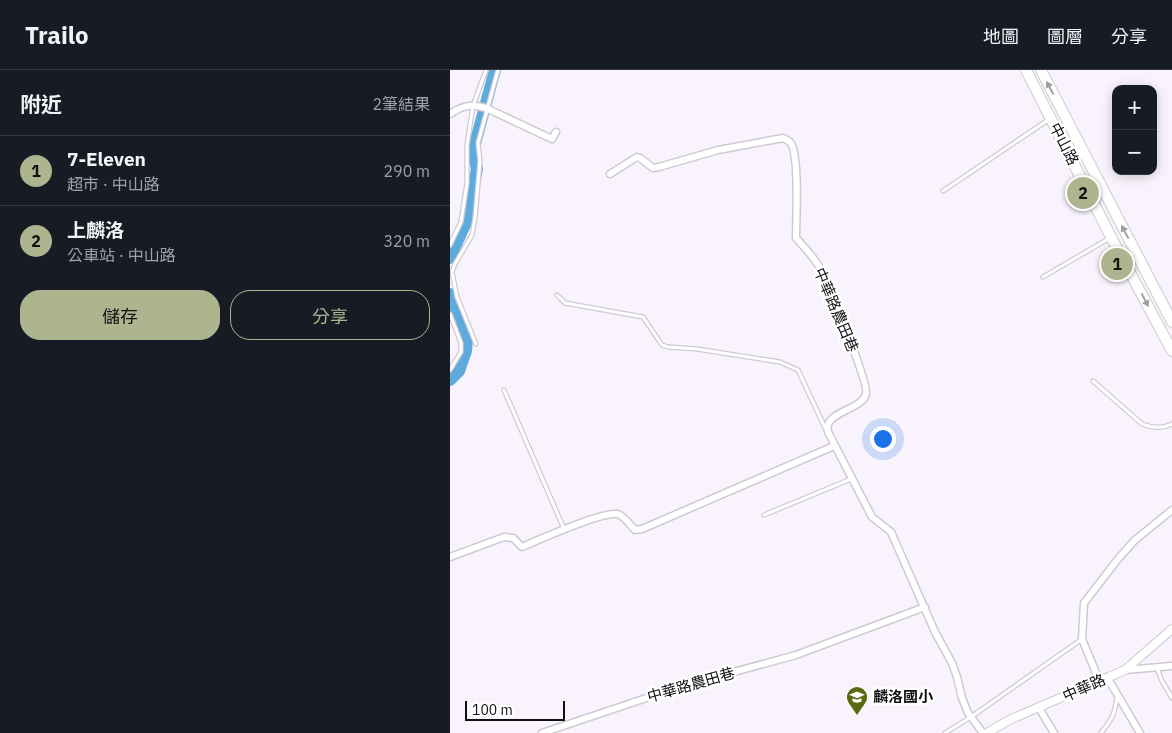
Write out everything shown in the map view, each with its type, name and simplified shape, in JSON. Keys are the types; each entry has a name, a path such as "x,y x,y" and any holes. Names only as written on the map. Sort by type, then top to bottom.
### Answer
{"main road":[{"name":"中山路","path":"1026,70 1111,237 1172,351"},
{"name":"中山路","path":"1041,70 1172,322"},
{"path":"1050,118 1062,111"},
{"path":"1094,203 1107,198"}],"street":[{"path":"450,114 462,106 474,106 487,109 552,139 556,132"},
{"name":"中華路農田巷","path":"610,174 637,157 653,168 718,150 783,138 790,141 796,165 796,238 809,250 821,270 856,356 866,388 863,400 831,419 828,425 828,432"},
{"path":"828,432 872,517 891,532 935,632 952,663 962,698 971,717 983,733"},
{"path":"450,557 504,537 513,538 522,547 564,529 612,513 620,515 635,530 642,530 834,446"},
{"path":"1140,733 1117,694 1103,679 1082,639 1084,603 1135,540 1172,510"},
{"name":"中華路農田巷","path":"542,733 679,687 796,655 925,607"},
{"name":"中華路","path":"987,733 1009,720 1126,670 1172,630"},
{"path":"1126,670 1172,666"},
{"path":"1039,708 1054,733"}],"lane":[{"path":"450,244 461,222 467,183 467,145 474,106 486,70"},
{"path":"476,344 456,297 452,272 454,264 472,234 480,162 478,143 498,70"},
{"path":"943,190 1050,118"},
{"path":"1044,278 1111,237"},
{"path":"557,296 565,303 643,317 662,345 668,347 706,350 780,362 793,366 798,370 828,432"},
{"path":"450,314 461,343 461,352 450,370"},
{"path":"1093,381 1142,424 1148,427 1160,428 1172,424"},
{"path":"504,390 564,529"},
{"path":"764,515 851,478"},
{"path":"945,733 971,717 1082,639"},
{"path":"1157,667 1172,698"},
{"path":"1101,733 1112,720 1115,713 1117,694"}],"waterway":[{"path":"450,258 467,220 477,169 473,151 495,70"},
{"path":"450,294 467,339 466,351 459,371 450,380"}],"place":[{"name":"上麟洛","path":"1083,193"},
{"name":"7-Eleven","path":"1117,264"},
{"name":"麟洛國小","path":"857,716"}]}
